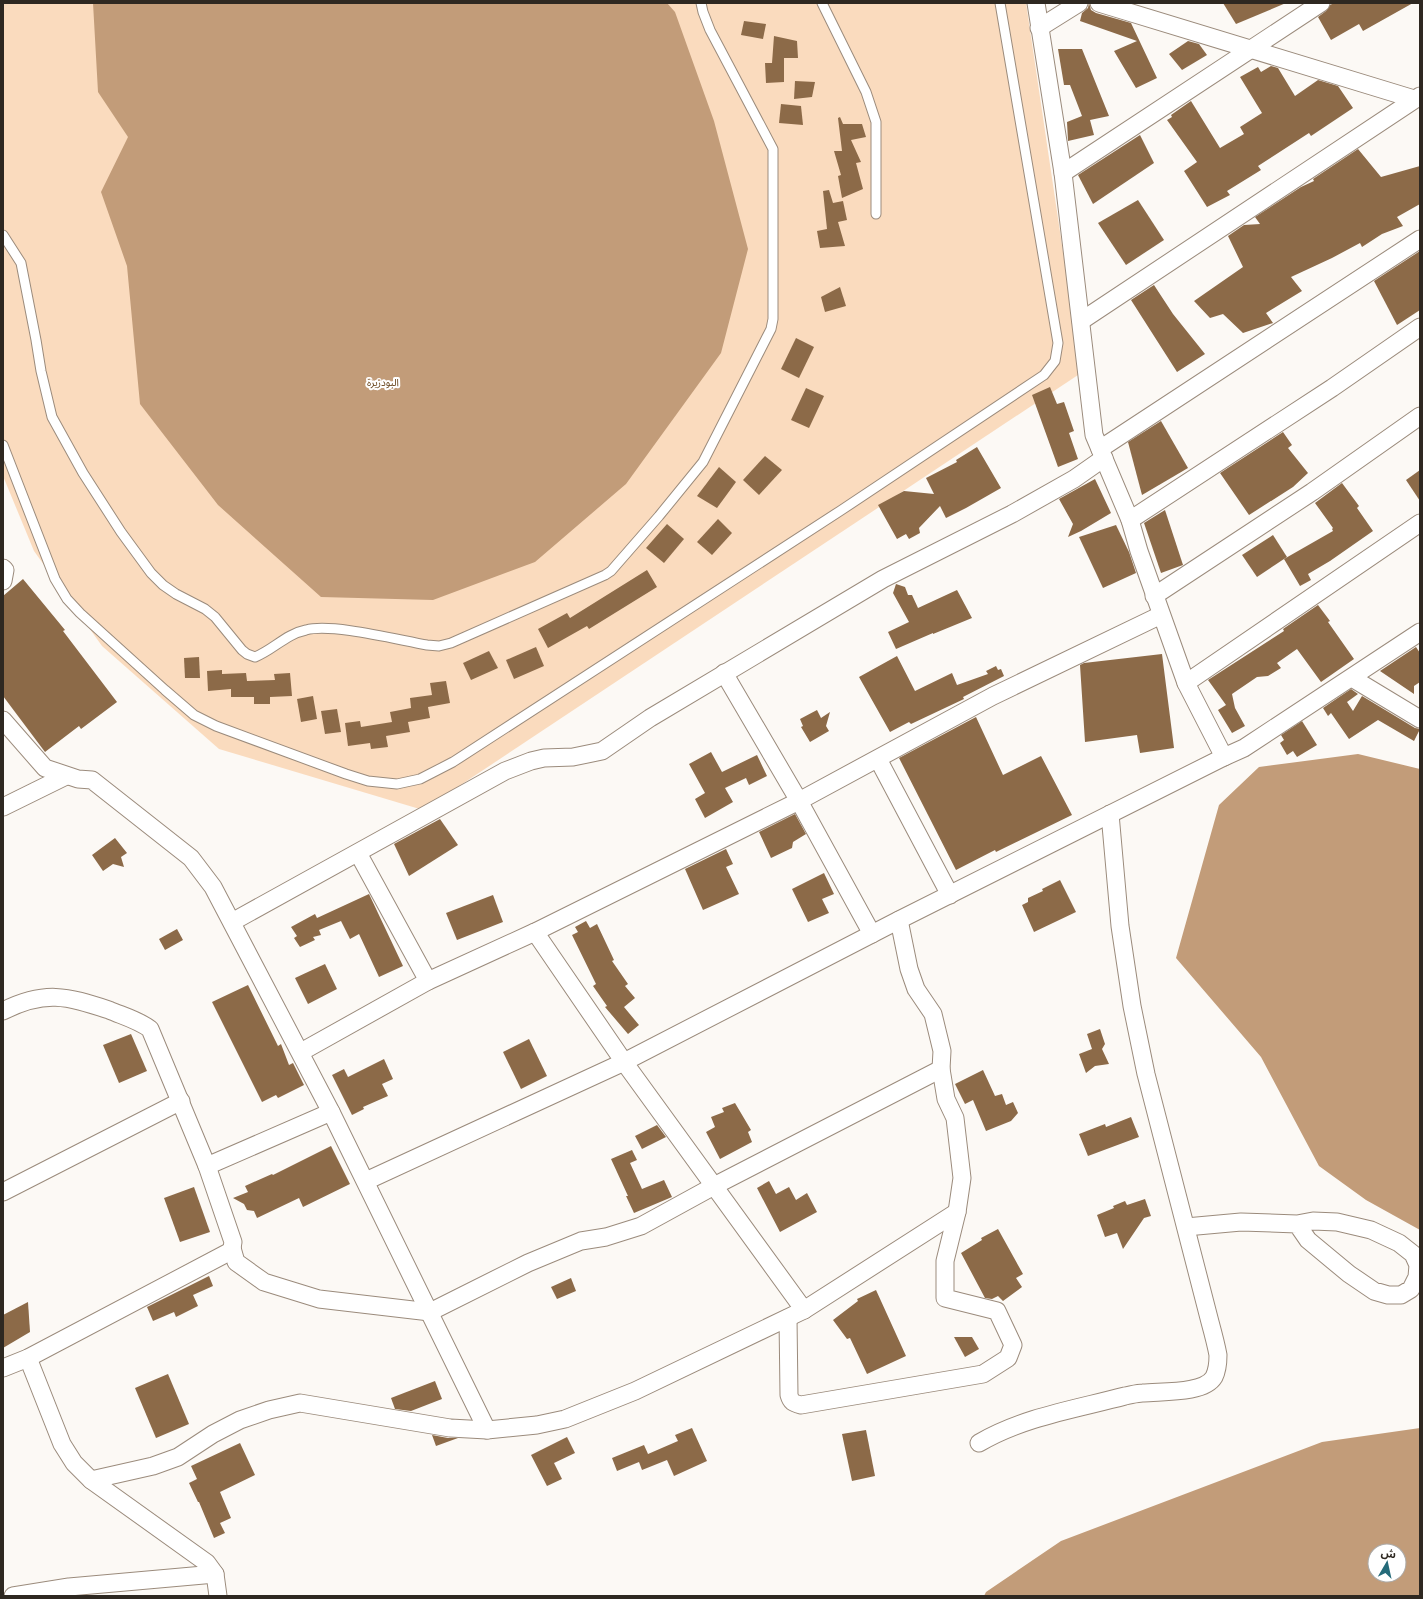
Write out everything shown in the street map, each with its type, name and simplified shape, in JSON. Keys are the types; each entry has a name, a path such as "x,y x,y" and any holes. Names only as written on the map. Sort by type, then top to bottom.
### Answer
{"street":[{"path":"1036,3 1063,173 1092,423 1102,453 1130,520 1154,596 1186,683 1224,757"},
{"path":"1039,28 1079,3"},
{"path":"1099,3 1250,50 1417,98"},
{"path":"1063,173 1321,3"},
{"path":"1081,321 1417,98"},
{"path":"232,922 505,771 531,761 544,758 573,757 602,751 650,718 883,579 1012,514 1074,479 1102,453 1420,239"},
{"path":"1130,520 1332,388 1420,327"},
{"path":"1154,596 1312,492 1420,416"},
{"path":"1186,683 1420,523"},
{"path":"3,568 5,570 3,581"},
{"path":"301,1052 428,981 535,932 799,801 993,696 1161,615"},
{"path":"366,1181 624,1062 899,920 1244,748 1420,632"},
{"path":"724,673 799,801 872,934"},
{"path":"1352,678 1420,719"},
{"path":"3,720 45,768 66,776 92,780 191,858 213,887 301,1052 366,1181 487,1430"},
{"path":"878,759 950,895"},
{"path":"3,807 66,776"},
{"path":"979,1443 996,1433 1015,1425 1136,1394 1197,1388 1214,1377 1218,1356 1146,1074 1132,1006 1120,926 1110,814"},
{"path":"358,853 428,981"},
{"path":"788,1318 789,1394 794,1403 801,1405 983,1374 1008,1358 1013,1345 997,1311 945,1298 945,1262 957,1212 962,1178 955,1118 946,1099 941,1069 942,1051 933,1014 916,988 909,969 899,920"},
{"path":"535,932 624,1062 804,1310"},
{"path":"3,1011 16,1004 42,997 63,996 134,1019 150,1029 207,1166 233,1242 232,1248 236,1262 264,1282 319,1299 430,1312 528,1263 581,1241 606,1237 641,1226 714,1186 941,1069"},
{"path":"3,1192 181,1101"},
{"path":"207,1166 331,1112"},
{"path":"91,1480 152,1466 178,1456 213,1434 240,1420 269,1410 300,1403 450,1428 487,1430 538,1425 565,1419 635,1391 804,1310 957,1212"},
{"path":"1186,1227 1241,1222 1297,1224 1313,1221 1337,1222 1371,1230 1399,1243 1413,1254 1418,1265 1417,1277 1410,1289 1401,1295 1388,1295 1374,1291 1349,1274 1308,1240 1297,1224"},
{"path":"3,1368 28,1358 222,1256 229,1252 232,1248"},
{"path":"28,1358 62,1444 74,1463 91,1480 207,1563 215,1574 218,1596"},
{"path":"14,1596 215,1574"}],"lane":[{"path":"3,235 21,262 41,371 55,424 83,473 121,532 146,567 163,585 176,594 206,609 215,617 246,654 254,657 269,650 283,639 314,628 351,631 427,645 439,646 451,643 606,575 611,571 659,516 703,462 771,329 773,319 774,149 710,30 701,3"},
{"path":"822,3 866,92 876,122 876,214"},
{"path":"3,445 52,572 67,599 90,623 194,715 216,726 250,739 368,781 396,784 420,779 453,762 840,511 1044,375 1055,361 1058,343 1000,3"}],"green space":[{"name":"البودزيرة","path":"3,3 1026,3 1081,373 423,810 219,749 102,646 34,551 3,476"}],"shaded area":[{"path":"93,3 667,3 675,12 714,121 748,249 721,353 626,484 535,562 433,600 321,597 218,505 140,404 127,266 101,192 128,137 98,92"},
{"path":"1358,754 1420,769 1420,1230 1366,1200 1319,1166 1261,1057 1176,958 1219,805 1259,767"},
{"path":"1420,1428 1420,1596 984,1596 986,1592 1061,1541 1322,1442"}],"building":[{"path":"1089,3 1091,10 1096,13 1131,23 1157,78 1136,88 1114,51 1137,41 1080,21 1082,13 1088,8"},
{"path":"1223,3 1286,3 1236,24"},
{"path":"1334,3 1413,3 1363,31 1359,24 1331,40 1318,17"},
{"path":"744,21 766,24 763,39 741,35"},
{"path":"774,36 797,41 798,58 784,58 784,82 766,83 765,63 772,63"},
{"path":"1188,41 1199,44 1207,55 1182,70 1169,54"},
{"path":"1058,49 1082,49 1109,116 1090,120 1094,135 1068,141 1067,122 1082,116 1070,85 1064,85"},
{"path":"1271,66 1278,68 1295,96 1318,80 1338,86 1353,108 1311,136 1309,133 1258,166 1261,170 1227,191 1230,195 1207,207 1184,171 1197,162 1167,120 1172,117 1171,115 1191,101 1220,148 1244,134 1240,127 1262,113 1240,77 1258,67 1261,72"},
{"path":"795,81 815,82 812,97 794,99"},
{"path":"781,104 801,106 803,125 779,123"},
{"path":"840,117 843,124 862,124 866,137 851,140 861,162 856,163 863,189 842,198 838,176 841,175 834,151 842,151 838,118"},
{"path":"1140,135 1154,163 1093,204 1078,175"},
{"path":"1358,149 1381,177 1420,166 1420,204 1397,217 1403,226 1382,234 1362,247 1360,243 1291,277 1302,291 1266,313 1273,323 1243,333 1223,314 1210,318 1194,301 1243,267 1228,236 1244,225 1260,224 1255,217 1301,187 1314,181 1313,179"},
{"path":"829,190 833,203 843,201 847,220 838,222 845,246 820,248 817,231 827,229 823,191"},
{"path":"1138,200 1164,240 1126,265 1098,223"},
{"path":"1420,251 1420,310 1397,325 1374,281"},
{"path":"1154,285 1173,314 1205,354 1177,372 1131,300"},
{"path":"840,287 846,306 825,312 821,297"},
{"path":"796,338 814,347 799,378 781,369"},
{"path":"1050,387 1057,404 1064,402 1074,431 1069,433 1078,459 1058,467 1032,395"},
{"path":"806,388 824,396 809,428 791,420"},
{"path":"1161,421 1188,468 1142,495 1128,442"},
{"path":"1283,432 1292,445 1288,448 1308,473 1293,487 1249,515 1220,473"},
{"path":"977,447 1001,488 946,518 940,506 919,528 920,533 909,539 906,534 897,539 878,505 904,491 934,494 926,478 957,462 956,460"},
{"path":"765,456 782,470 759,495 743,480"},
{"path":"719,467 736,482 717,508 697,496"},
{"path":"1420,470 1420,501 1406,480"},
{"path":"1095,479 1111,513 1068,537 1073,524 1059,499"},
{"path":"1342,483 1359,506 1357,508 1373,531 1330,561 1308,574 1311,580 1300,586 1284,559 1333,531 1333,528 1315,503"},
{"path":"1165,510 1183,565 1161,573 1144,523"},
{"path":"718,519 732,533 712,555 697,542"},
{"path":"667,524 684,539 664,563 646,548"},
{"path":"1116,525 1129,552 1136,573 1103,588 1079,537"},
{"path":"1273,535 1287,557 1257,577 1242,555"},
{"path":"647,570 657,587 589,629 587,626 548,648 538,629 567,613 570,618"},
{"path":"23,579 65,630 63,631 117,702 81,729 79,726 45,752 3,696 3,596"},
{"path":"896,584 905,587 908,595 912,595 918,608 957,590 972,618 896,649 888,632 909,622 893,593"},
{"path":"1318,605 1354,659 1321,682 1297,649 1277,663 1281,668 1268,676 1257,677 1232,694 1235,708 1245,726 1232,733 1218,710 1226,705 1208,680 1284,631 1283,629"},
{"path":"536,647 544,666 514,679 506,660"},
{"path":"1416,647 1420,653 1420,682 1414,686 1414,694 1380,671"},
{"path":"489,651 498,668 471,680 463,663"},
{"path":"1162,654 1174,748 1140,753 1137,735 1085,742 1080,665 1084,663"},
{"path":"897,656 915,691 952,673 957,685 988,674 986,671 996,666 998,670 1001,669 1004,676 963,697 964,699 911,724 909,722 890,732 859,677"},
{"path":"199,657 200,678 185,678 184,658"},
{"path":"222,670 222,674 246,673 247,681 275,680 274,674 290,673 292,696 270,697 270,704 254,704 254,697 231,697 231,689 208,691 207,671"},
{"path":"446,681 450,703 428,707 430,718 408,722 410,732 386,736 388,747 371,749 370,743 348,746 345,723 360,721 361,727 392,722 390,712 411,708 410,698 432,695 430,683"},
{"path":"1351,689 1358,694 1347,702 1353,711 1362,696 1415,728 1420,729 1414,741 1378,720 1349,739 1331,713 1328,716 1323,708"},
{"path":"313,696 317,719 301,722 297,699"},
{"path":"337,709 341,732 325,734 321,711"},
{"path":"817,710 821,718 830,712 826,726 829,731 810,742 801,727 803,726 800,719"},
{"path":"976,717 1003,775 1041,756 1072,815 996,852 995,850 956,870 899,758"},
{"path":"1302,721 1317,745 1297,757 1293,751 1287,755 1280,743 1284,740 1281,735"},
{"path":"711,752 722,772 757,755 767,776 749,785 746,778 725,788 733,802 705,818 695,799 705,793 689,764"},
{"path":"795,814 806,834 793,842 792,848 771,858 759,832"},
{"path":"440,819 458,845 409,876 394,844"},
{"path":"115,838 127,853 121,857 124,867 113,864 103,871 92,855"},
{"path":"726,849 733,864 726,867 739,894 703,910 685,869"},
{"path":"824,873 834,894 822,899 829,913 808,922 792,889"},
{"path":"1060,880 1076,912 1034,932 1022,905 1028,902 1028,898 1043,891 1042,889"},
{"path":"369,894 403,966 379,977 359,934 350,939 341,921 319,930 321,935 313,937 315,940 300,947 294,938 297,936 291,927 315,914 317,918"},
{"path":"493,895 503,922 457,940 446,913"},
{"path":"586,921 590,928 597,924 614,960 612,961 628,984 625,986 635,998 624,1007 639,1025 628,1034 605,1007 607,1006 593,986 596,984 572,935 578,932 575,927"},
{"path":"177,929 183,940 165,950 159,939"},
{"path":"325,964 337,989 308,1004 295,978"},
{"path":"248,985 278,1046 281,1044 289,1065 293,1063 304,1085 278,1098 276,1095 262,1102 212,1002"},
{"path":"1100,1029 1105,1044 1102,1049 1109,1064 1095,1066 1086,1073 1079,1054 1092,1049 1087,1034"},
{"path":"131,1034 147,1071 119,1083 103,1045"},
{"path":"529,1039 547,1076 521,1089 503,1052"},
{"path":"384,1059 393,1079 382,1084 388,1096 363,1107 364,1109 352,1115 332,1075 344,1069 348,1077"},
{"path":"983,1070 995,1096 1002,1094 1006,1105 1013,1102 1018,1113 1011,1121 986,1131 973,1100 965,1104 955,1084"},
{"path":"735,1103 751,1130 748,1132 752,1142 720,1159 706,1132 715,1127 711,1117 724,1112 722,1108"},
{"path":"1131,1117 1139,1137 1088,1156 1079,1134 1105,1124 1106,1127"},
{"path":"657,1125 666,1137 642,1149 635,1136"},
{"path":"331,1146 350,1184 303,1207 299,1198 257,1218 254,1211 247,1210 244,1204 233,1198 248,1192 245,1186 272,1174 273,1175"},
{"path":"632,1150 637,1160 630,1163 642,1189 664,1180 672,1197 634,1213 611,1159"},
{"path":"769,1181 776,1194 789,1187 796,1200 807,1193 817,1212 780,1232 757,1188"},
{"path":"194,1187 210,1232 180,1242 164,1198"},
{"path":"1145,1199 1151,1216 1144,1218 1123,1249 1117,1233 1105,1237 1097,1215 1114,1208 1113,1206 1125,1201 1127,1205"},
{"path":"998,1229 1023,1274 1016,1278 1022,1287 1003,1301 998,1296 992,1299 985,1298 961,1253 982,1240 981,1238"},
{"path":"209,1276 213,1286 193,1295 198,1306 176,1317 174,1312 153,1321 147,1307"},
{"path":"571,1278 576,1291 557,1299 551,1287"},
{"path":"876,1290 906,1356 867,1374 850,1338 847,1339 833,1320 858,1301 857,1299"},
{"path":"28,1302 30,1332 3,1348 3,1315"},
{"path":"954,1337 972,1337 979,1349 965,1357"},
{"path":"168,1374 189,1424 156,1438 135,1388"},
{"path":"435,1381 442,1399 411,1411 395,1409 391,1398"},
{"path":"692,1428 707,1461 674,1476 667,1460 642,1470 639,1462 617,1471 612,1458 644,1445 648,1454 678,1441 675,1435"},
{"path":"866,1430 875,1476 852,1481 842,1434"},
{"path":"432,1435 448,1438 458,1438 436,1446"},
{"path":"567,1437 575,1453 554,1463 562,1479 547,1486 531,1455"},
{"path":"240,1443 255,1475 220,1492 231,1518 220,1523 225,1533 214,1538 199,1502 189,1483 197,1479 191,1466"}]}
